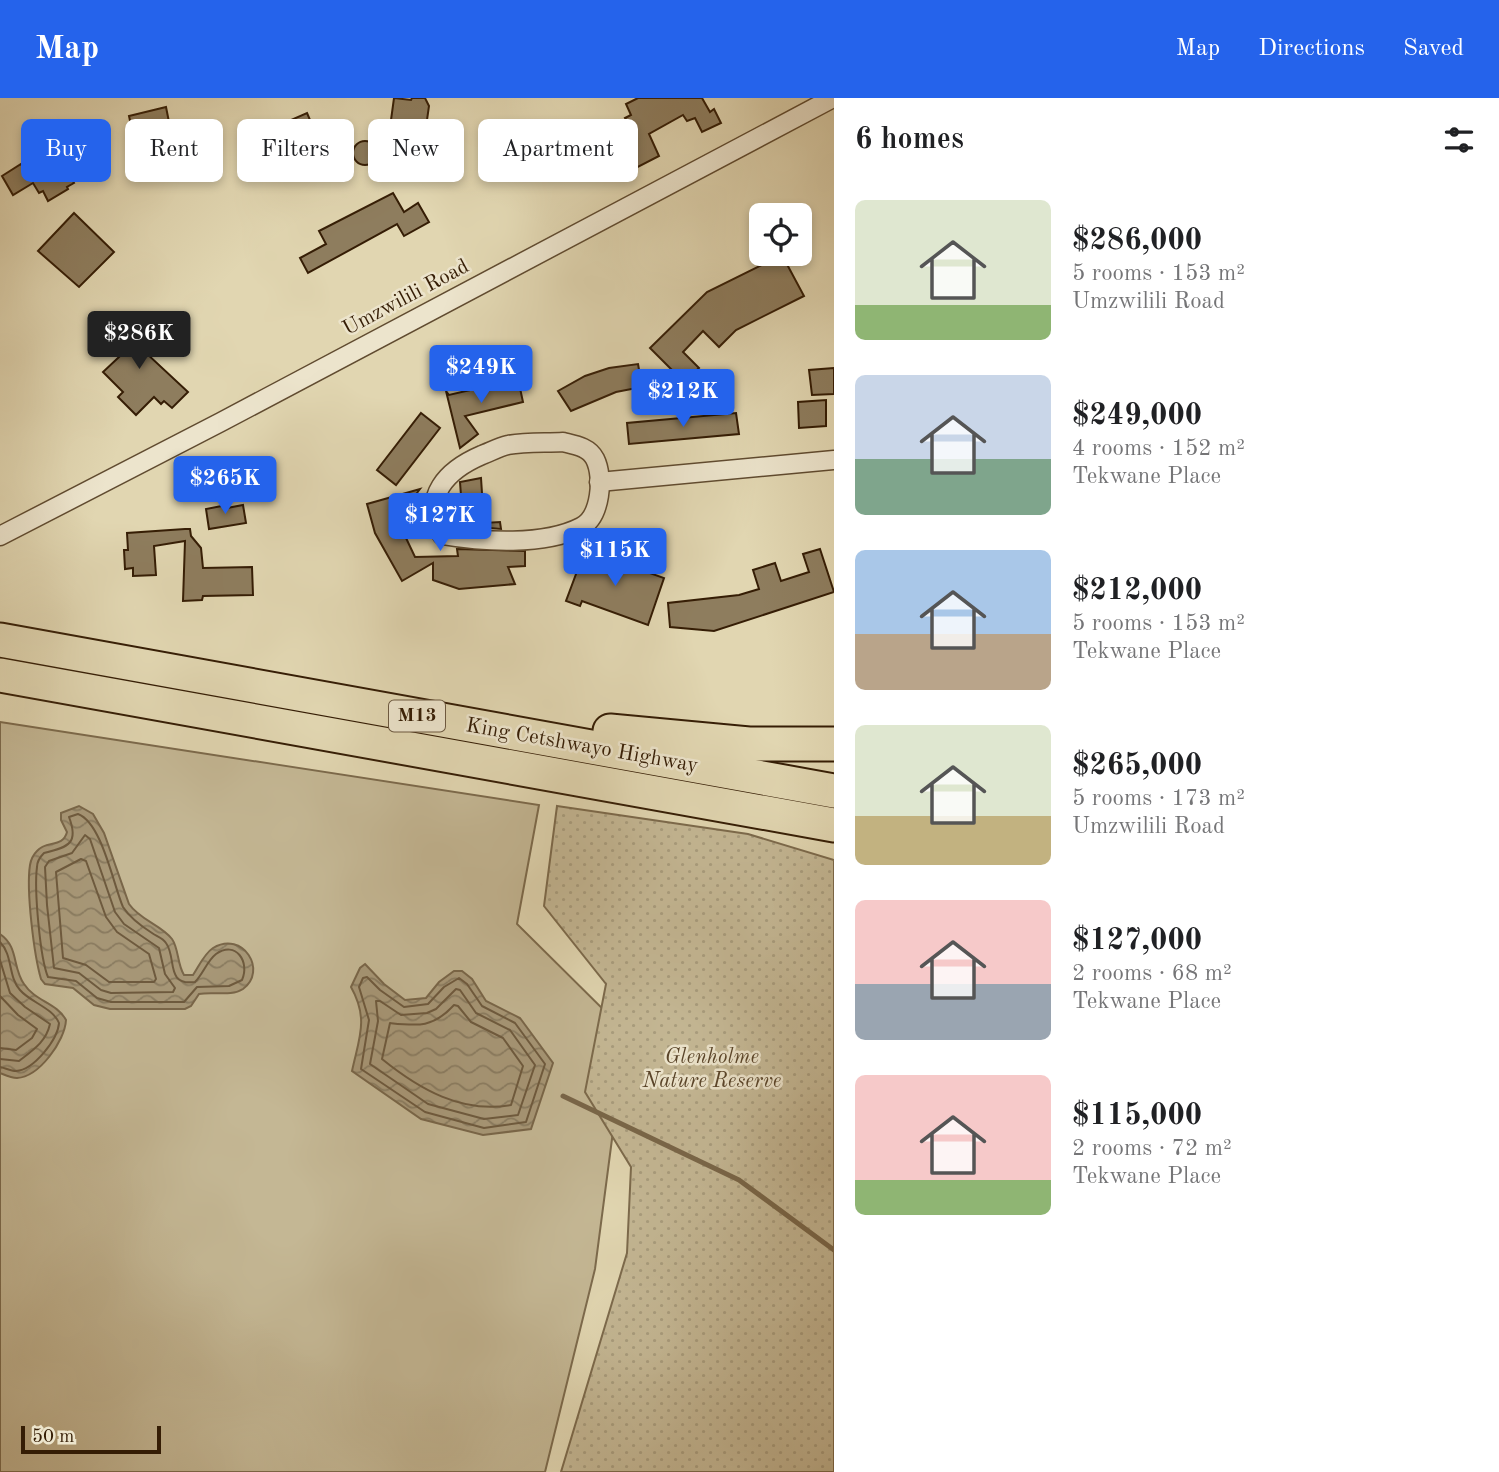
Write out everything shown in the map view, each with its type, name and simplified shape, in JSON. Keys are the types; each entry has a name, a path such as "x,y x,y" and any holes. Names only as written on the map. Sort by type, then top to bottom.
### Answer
{"highway":[{"name":"King Cetshwayo Highway","path":"0,640 834,791"},
{"name":"King Cetshwayo Highway","path":"0,675 834,825"},
{"path":"388,711 748,744 834,744"},
{"path":"734,808 834,840"}],"street":[{"name":"Umzwilili Road","path":"0,536 233,416 833,98"},
{"path":"563,442 586,448 595,459 599,482 595,516 583,527 566,532 531,540 464,538 442,535 436,523 433,508 440,484 464,463 506,445 563,442"},
{"path":"599,482 834,460"}],"green space":[{"path":"0,722 539,805 517,924 626,1032 595,1269 545,1472 0,1472"},
{"name":"Glenholme Nature Reserve","path":"557,806 748,834 834,860 834,1472 561,1472 627,1253 631,1167 585,1092 606,984 544,906"}],"water":[{"path":"79,806 93,814 104,833 129,904 172,939 184,975 193,975 213,948 234,944 249,955 252,963 250,981 243,989 233,993 199,994 191,1006 185,1009 110,1009 94,1005 73,988 45,984 38,968 33,939 30,865 33,856 41,848 65,837 67,832 61,820 61,813"},
{"path":"0,934 13,951 24,984 66,1020 61,1038 49,1057 34,1071 17,1078 0,1073"},
{"path":"365,964 384,984 405,1000 426,998 439,982 454,971 462,971 472,979 486,1001 520,1018 553,1063 531,1129 483,1135 421,1119 352,1071 360,1038 361,1019 351,987 360,968"}],"building":[{"path":"394,98 425,98 429,106 427,119 391,119"},
{"path":"638,98 702,98 710,112 714,109 721,123 702,132 695,118 687,121 683,115 649,134 659,156 638,167 638,119 626,119 631,115 626,104"},
{"path":"166,107 168,119 130,119 129,116"},
{"path":"307,113 310,119 293,119"},
{"path":"368,142 368,164 365,165 356,162 354,148 356,144"},
{"path":"21,164 21,182 74,183 48,201 43,191 39,193 33,183 13,195 2,176"},
{"path":"393,193 404,212 418,203 429,222 404,236 397,224 308,273 300,258 326,244 319,231"},
{"path":"74,213 114,252 79,287 38,251"},
{"path":"760,266 788,266 804,296 736,330 719,347 703,331 683,352 699,368 684,382 650,348 707,292"},
{"path":"128,316 139,327 133,334 149,349 146,353 188,392 172,408 164,401 161,404 154,397 136,415 118,397 123,392 103,372 119,357 102,341"},
{"path":"638,364 642,387 616,392 571,411 558,391 585,376 609,368"},
{"path":"834,368 834,394 812,395 809,370"},
{"path":"518,379 523,402 465,416 478,434 460,448 446,391 449,395"},
{"path":"826,400 826,426 799,428 798,402"},
{"path":"421,413 440,428 396,485 377,470"},
{"path":"736,413 739,434 629,444 627,423"},
{"path":"481,478 484,523 500,522 501,529 455,525 454,509 462,509 460,482"},
{"path":"420,489 397,519 415,557 458,556 457,549 525,551 525,566 508,567 515,584 459,589 433,580 433,563 402,581 375,533 367,504"},
{"path":"227,505 227,508 243,505 246,523 209,529 206,509"},
{"path":"190,529 191,536 201,548 203,568 252,567 253,595 203,596 202,600 183,601 185,541 154,546 156,575 133,576 133,568 125,569 127,533"},
{"path":"820,549 834,592 714,631 670,627 668,603 739,595 759,589 753,570 775,563 781,581 809,572 803,554"},
{"path":"585,550 664,578 648,625 582,601 580,606 566,601"}],"waterway":[{"path":"563,1096 739,1180 834,1250"}]}
